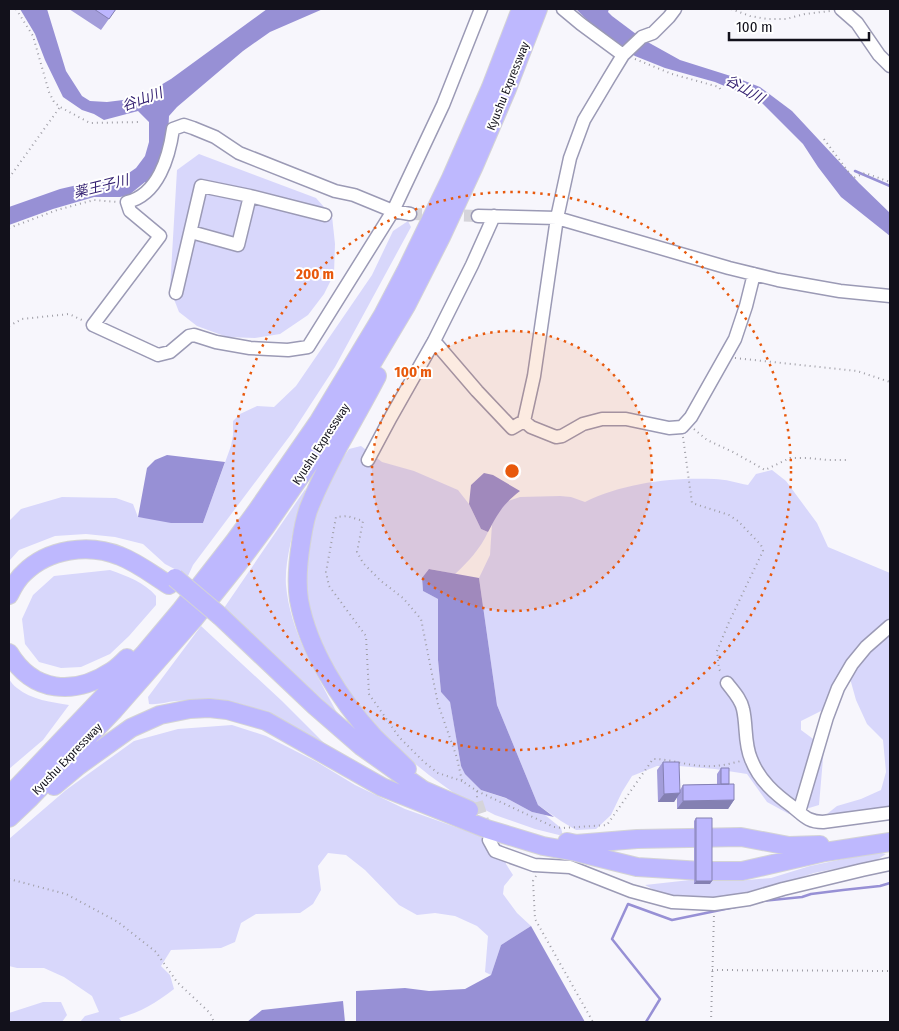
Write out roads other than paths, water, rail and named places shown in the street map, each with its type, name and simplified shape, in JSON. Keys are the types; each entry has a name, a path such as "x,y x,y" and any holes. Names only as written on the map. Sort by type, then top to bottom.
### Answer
{"highway":[{"name":"Kyushu Expressway","path":"9,796 144,654 181,610 234,542 319,421 387,308 406,271 451,178 491,87 521,9"},
{"name":"Kyushu Expressway","path":"9,818 120,702 193,620 266,526 331,432 406,306 441,237 507,90 538,9"},
{"path":"441,237 401,333 330,462 310,505 303,530 297,575 299,598 306,630 322,664 340,694 374,737 407,769 449,801"},
{"path":"9,576 26,558 47,546 60,542 73,540 103,541 136,553 218,620 361,746 422,790 512,828 576,844 637,839 741,837 789,846 823,845 890,838"},
{"path":"9,653 17,666 26,675 46,684 58,687 72,687 87,684 102,677 114,670 135,650 198,576 234,542"},
{"path":"9,595 24,573 35,564 54,554 66,551 103,551 119,555 172,581"},
{"path":"218,620 313,717 351,750 428,806"},
{"path":"9,822 35,805 78,766 130,728 160,715 190,709 209,708 227,710 266,721 382,787 487,830 543,846 637,867 702,871 742,871 825,852 890,842"}],"street":[{"path":"410,214 393,210 354,195 336,191 239,153 215,137 193,128 184,126 173,129 166,162 157,178 146,193 127,202 130,211 160,236 94,325 158,355 170,352 189,336 194,335 216,342 250,348 288,350 308,347 393,210 442,104 480,9"},
{"path":"564,9 581,24 624,54"},
{"path":"434,341 476,392 512,428 524,421 534,376 557,218 570,158 584,120 624,54 642,37 653,33 669,17 674,9"},
{"path":"841,9 857,23 879,55 890,66"},
{"path":"176,293 201,186 325,215"},
{"path":"191,232 238,245 250,196"},
{"path":"478,216 557,218 778,280 840,291 890,296"},
{"path":"368,460 434,341 472,266 494,216"},
{"path":"524,421 531,427 556,436 562,436 583,424 602,419 626,419 669,428 684,425 692,418 735,339 754,274"},
{"path":"800,812 827,717 838,688 852,664 866,647 890,626"},
{"path":"727,683 740,701 743,709 746,743 750,758 769,788 812,822 890,813"},
{"path":"489,840 495,851 534,865 570,867 631,891 672,902 714,904 749,899 783,889 890,864"}],"water":[{"path":"20,9 47,9 66,71 82,96 90,101 107,102 144,95 171,79 267,9 323,9 270,32 243,51 177,107 169,116 168,136 163,158 149,184 145,182 129,195 94,197 9,225 9,207 60,189 86,183 112,181 123,177 136,168 145,156 149,142 149,122 138,111 104,120 82,110 63,97 35,34"},
{"name":"谷山川","path":"576,9 609,9 608,12 612,16 644,40 680,60 760,87 792,111 859,183 890,213 890,236 841,197 803,144 760,101 715,82 665,68 635,56 600,33"},
{"path":"167,455 225,462 203,523 171,523 138,517 147,468 155,460"},
{"path":"484,473 493,475 520,491 501,509 488,532 481,529 469,504 471,485"},
{"path":"429,569 479,578 497,705 538,805 554,817 532,812 506,798 481,790 465,774 461,766 450,702 441,692 438,660 438,599 423,591 422,578"},
{"path":"531,926 585,1022 356,1022 356,991 405,988 429,991 465,989 491,975 501,945"},
{"path":"343,1001 345,1022 247,1022 262,1010"}],"waterway":[{"path":"855,171 890,186"},
{"path":"762,901 802,897 811,894 880,886 890,883"},
{"path":"646,1022 660,999 612,939 628,904 672,920 735,907"}],"tunnel":[{"path":"410,214 478,216"},
{"path":"477,802 487,833"}],"water label":[{"name":"薬王子川","path":"101,186"}]}
